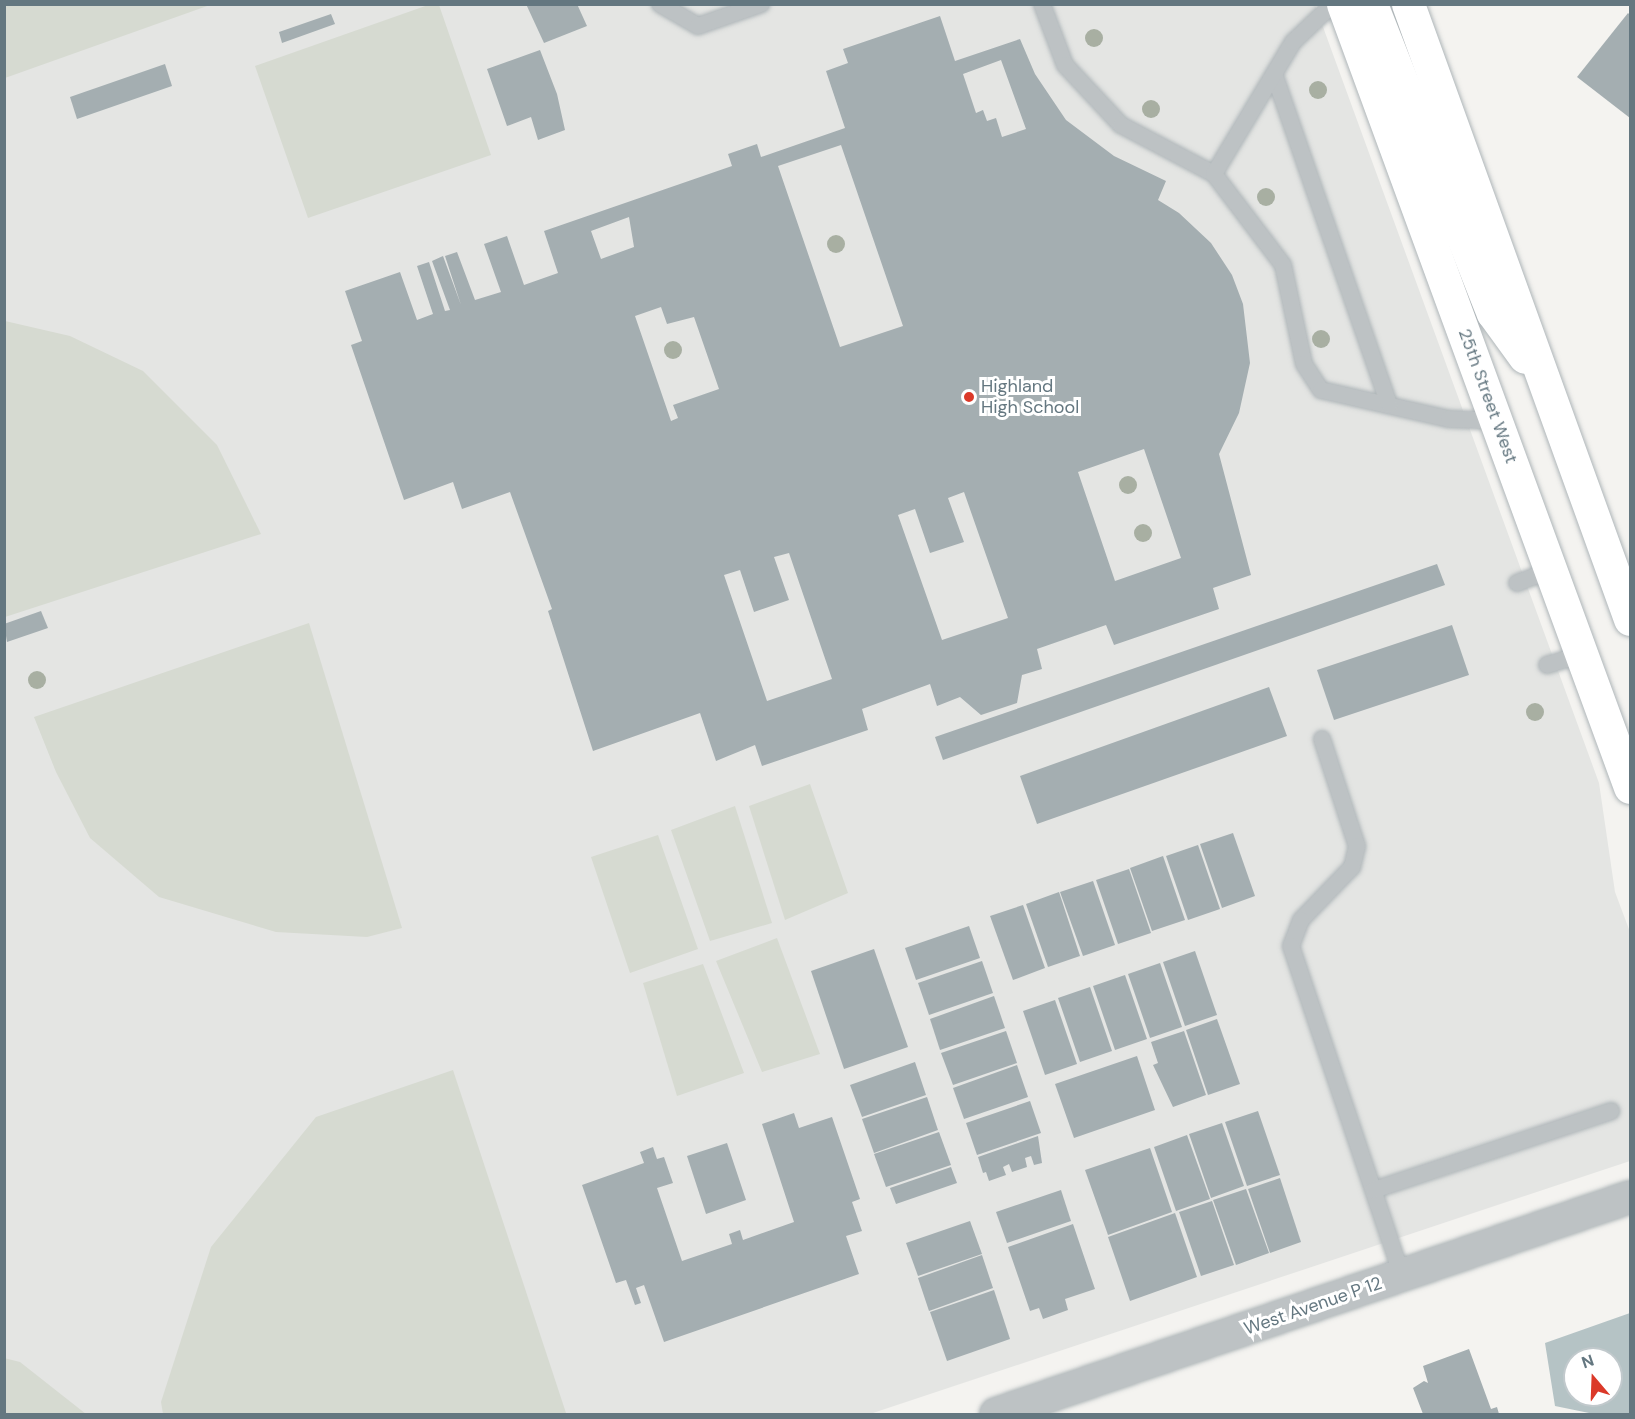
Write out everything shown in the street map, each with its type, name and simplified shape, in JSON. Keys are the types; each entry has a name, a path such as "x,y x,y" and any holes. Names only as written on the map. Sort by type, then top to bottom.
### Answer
{"main road":[{"name":"25th Street West","path":"1343,4 1630,787"},
{"path":"1371,4 1493,313 1508,338 1543,376"},
{"path":"1408,4 1630,619"}],"street":[{"name":"West Avenue P 12","path":"996,1414 1630,1197"}],"lane":[{"path":"660,4 698,26 761,4"},
{"path":"1042,4 1065,66 1121,125 1214,174 1283,265 1304,364 1321,390 1457,420 1497,421"},
{"path":"1214,174 1293,42 1333,4"},
{"path":"1274,75 1389,405"},
{"path":"1516,583 1551,570"},
{"path":"1547,665 1582,654"},
{"path":"1322,739 1357,846 1352,867 1300,920 1291,946 1402,1275"},
{"path":"1374,1190 1611,1111"}],"shaded area":[{"path":"5,4 210,4 210,5 5,78"},
{"path":"431,4 439,5 491,155 308,218 255,66"},
{"path":"5,5 1315,5 1599,783 1615,892 1630,932 1630,1161 870,1414 5,1414"},
{"path":"5,321 70,336 143,371 217,445 261,534 5,617"},
{"path":"309,623 402,928 367,937 276,932 159,897 90,838 56,772 34,717"},
{"path":"810,784 848,893 785,920 749,806"},
{"path":"735,806 772,923 710,941 671,830"},
{"path":"658,835 698,949 630,973 591,857"},
{"path":"777,938 820,1054 762,1072 716,961"},
{"path":"703,964 744,1073 677,1096 643,983"},
{"path":"453,1070 566,1413 163,1414 161,1402 211,1247 316,1117"},
{"path":"1630,1313 1630,1414 1594,1414 1555,1406 1545,1343"},
{"path":"4,1358 20,1362 86,1414 5,1414"}],"building":[{"path":"526,4 577,4 587,26 544,43"},
{"path":"1628,13 1630,15 1630,118 1577,77"},
{"path":"331,14 335,24 282,43 279,32"},
{"name":"Highland High School","path":"940,16 955,61 1020,39 1035,74 1066,120 1114,156 1166,181 1158,200 1179,213 1211,243 1232,275 1243,304 1250,363 1239,413 1219,454 1251,575 1213,588 1219,609 1114,645 1106,625 1037,649 1042,669 1022,675 1017,703 981,715 960,697 937,706 930,684 862,709 868,730 762,766 755,745 716,761 700,713 593,751 548,611 552,609 510,492 462,509 453,482 404,500 351,345 362,341 345,291 400,272 417,320 433,314 417,266 429,262 445,311 450,310 432,261 443,256 461,305 445,256 457,252 475,300 501,292 484,244 507,236 524,285 558,273 544,231 732,166 728,154 757,144 761,157 845,128 826,71 848,63 843,49","holes":["1001,60 1026,129 1002,137 996,118 987,121 983,110 976,113 963,74","841,145 903,326 840,347 778,166","629,217 634,247 601,259 591,231","661,307 667,324 694,317 719,389 673,405 678,418 671,421 635,316","1144,449 1181,558 1115,581 1078,472","964,492 1008,618 942,640 898,515 915,509 930,553 964,542 948,498","789,553 832,679 767,701 724,575 740,570 754,612 789,600 774,557"]},
{"path":"540,50 557,94 565,130 538,140 531,117 507,126 487,69"},
{"path":"165,64 172,86 77,119 70,97"},
{"path":"1437,564 1445,585 943,760 935,737"},
{"path":"41,611 48,628 7,642 4,624"},
{"path":"1452,625 1469,675 1334,720 1317,670"},
{"path":"1269,687 1287,736 1037,824 1020,776"},
{"path":"1233,833 1255,896 1222,908 1200,844"},
{"path":"1198,845 1220,909 1188,920 1166,856"},
{"path":"1163,856 1185,920 1152,931 1130,868"},
{"path":"1129,869 1151,933 1118,944 1096,880"},
{"path":"1093,881 1115,945 1083,956 1060,892"},
{"path":"1059,892 1080,956 1048,967 1026,904"},
{"path":"1023,905 1045,968 1013,980 990,916"},
{"path":"969,926 980,958 916,980 905,948"},
{"path":"874,949 908,1047 844,1069 811,971"},
{"path":"1195,951 1217,1015 1185,1026 1163,962"},
{"path":"982,961 993,993 929,1015 918,983"},
{"path":"1160,963 1182,1027 1150,1038 1128,974"},
{"path":"1125,975 1147,1039 1115,1050 1093,986"},
{"path":"1090,987 1112,1051 1080,1062 1058,998"},
{"path":"994,996 1005,1028 940,1050 930,1019"},
{"path":"1055,1000 1077,1064 1045,1075 1023,1011"},
{"path":"1217,1019 1240,1084 1208,1095 1186,1030"},
{"path":"1006,1031 1017,1063 953,1085 941,1053"},
{"path":"1184,1031 1206,1095 1173,1107 1153,1065 1158,1063 1151,1042"},
{"path":"1137,1056 1155,1110 1074,1138 1055,1084"},
{"path":"915,1062 926,1095 862,1117 850,1085"},
{"path":"1017,1065 1028,1097 964,1119 953,1088"},
{"path":"927,1097 938,1130 874,1153 862,1119"},
{"path":"1030,1101 1041,1133 977,1155 966,1123"},
{"path":"1258,1111 1280,1175 1247,1186 1225,1122"},
{"path":"794,1113 799,1128 832,1117 860,1199 852,1202 862,1231 846,1236 859,1274 664,1342 644,1285 636,1288 641,1303 635,1305 626,1280 616,1283 582,1185 644,1163 640,1152 653,1147 657,1159 664,1157 673,1183 657,1188 682,1261 732,1244 729,1234 740,1230 743,1240 794,1222 762,1124"},
{"path":"1222,1123 1244,1186 1211,1198 1189,1134"},
{"path":"939,1132 951,1165 886,1187 874,1154"},
{"path":"1187,1135 1210,1199 1176,1211 1154,1147"},
{"path":"1038,1136 1042,1163 1034,1165 1031,1156 1025,1158 1027,1167 1012,1172 1009,1164 1003,1167 1006,1175 989,1181 986,1172 983,1173 978,1157"},
{"path":"727,1143 746,1200 706,1214 687,1156"},
{"path":"1150,1148 1172,1212 1108,1235 1085,1170"},
{"path":"951,1167 957,1183 896,1204 890,1188"},
{"path":"1280,1178 1301,1242 1270,1253 1248,1189"},
{"path":"1246,1189 1269,1253 1236,1265 1213,1200"},
{"path":"1061,1190 1071,1221 1007,1243 996,1212"},
{"path":"1212,1201 1234,1265 1201,1276 1179,1212"},
{"path":"1175,1213 1197,1277 1130,1301 1108,1237"},
{"path":"970,1221 982,1254 918,1276 906,1243"},
{"path":"1073,1224 1095,1289 1065,1299 1068,1310 1043,1319 1039,1308 1030,1311 1008,1247"},
{"path":"982,1255 993,1288 929,1311 918,1278"},
{"path":"994,1290 1010,1339 947,1361 930,1312"},
{"path":"1469,1349 1491,1409 1497,1407 1499,1414 1423,1414 1413,1388 1424,1381 1428,1383 1423,1366"}],"place":[{"name":"Highland High School","path":"969,397"}]}
